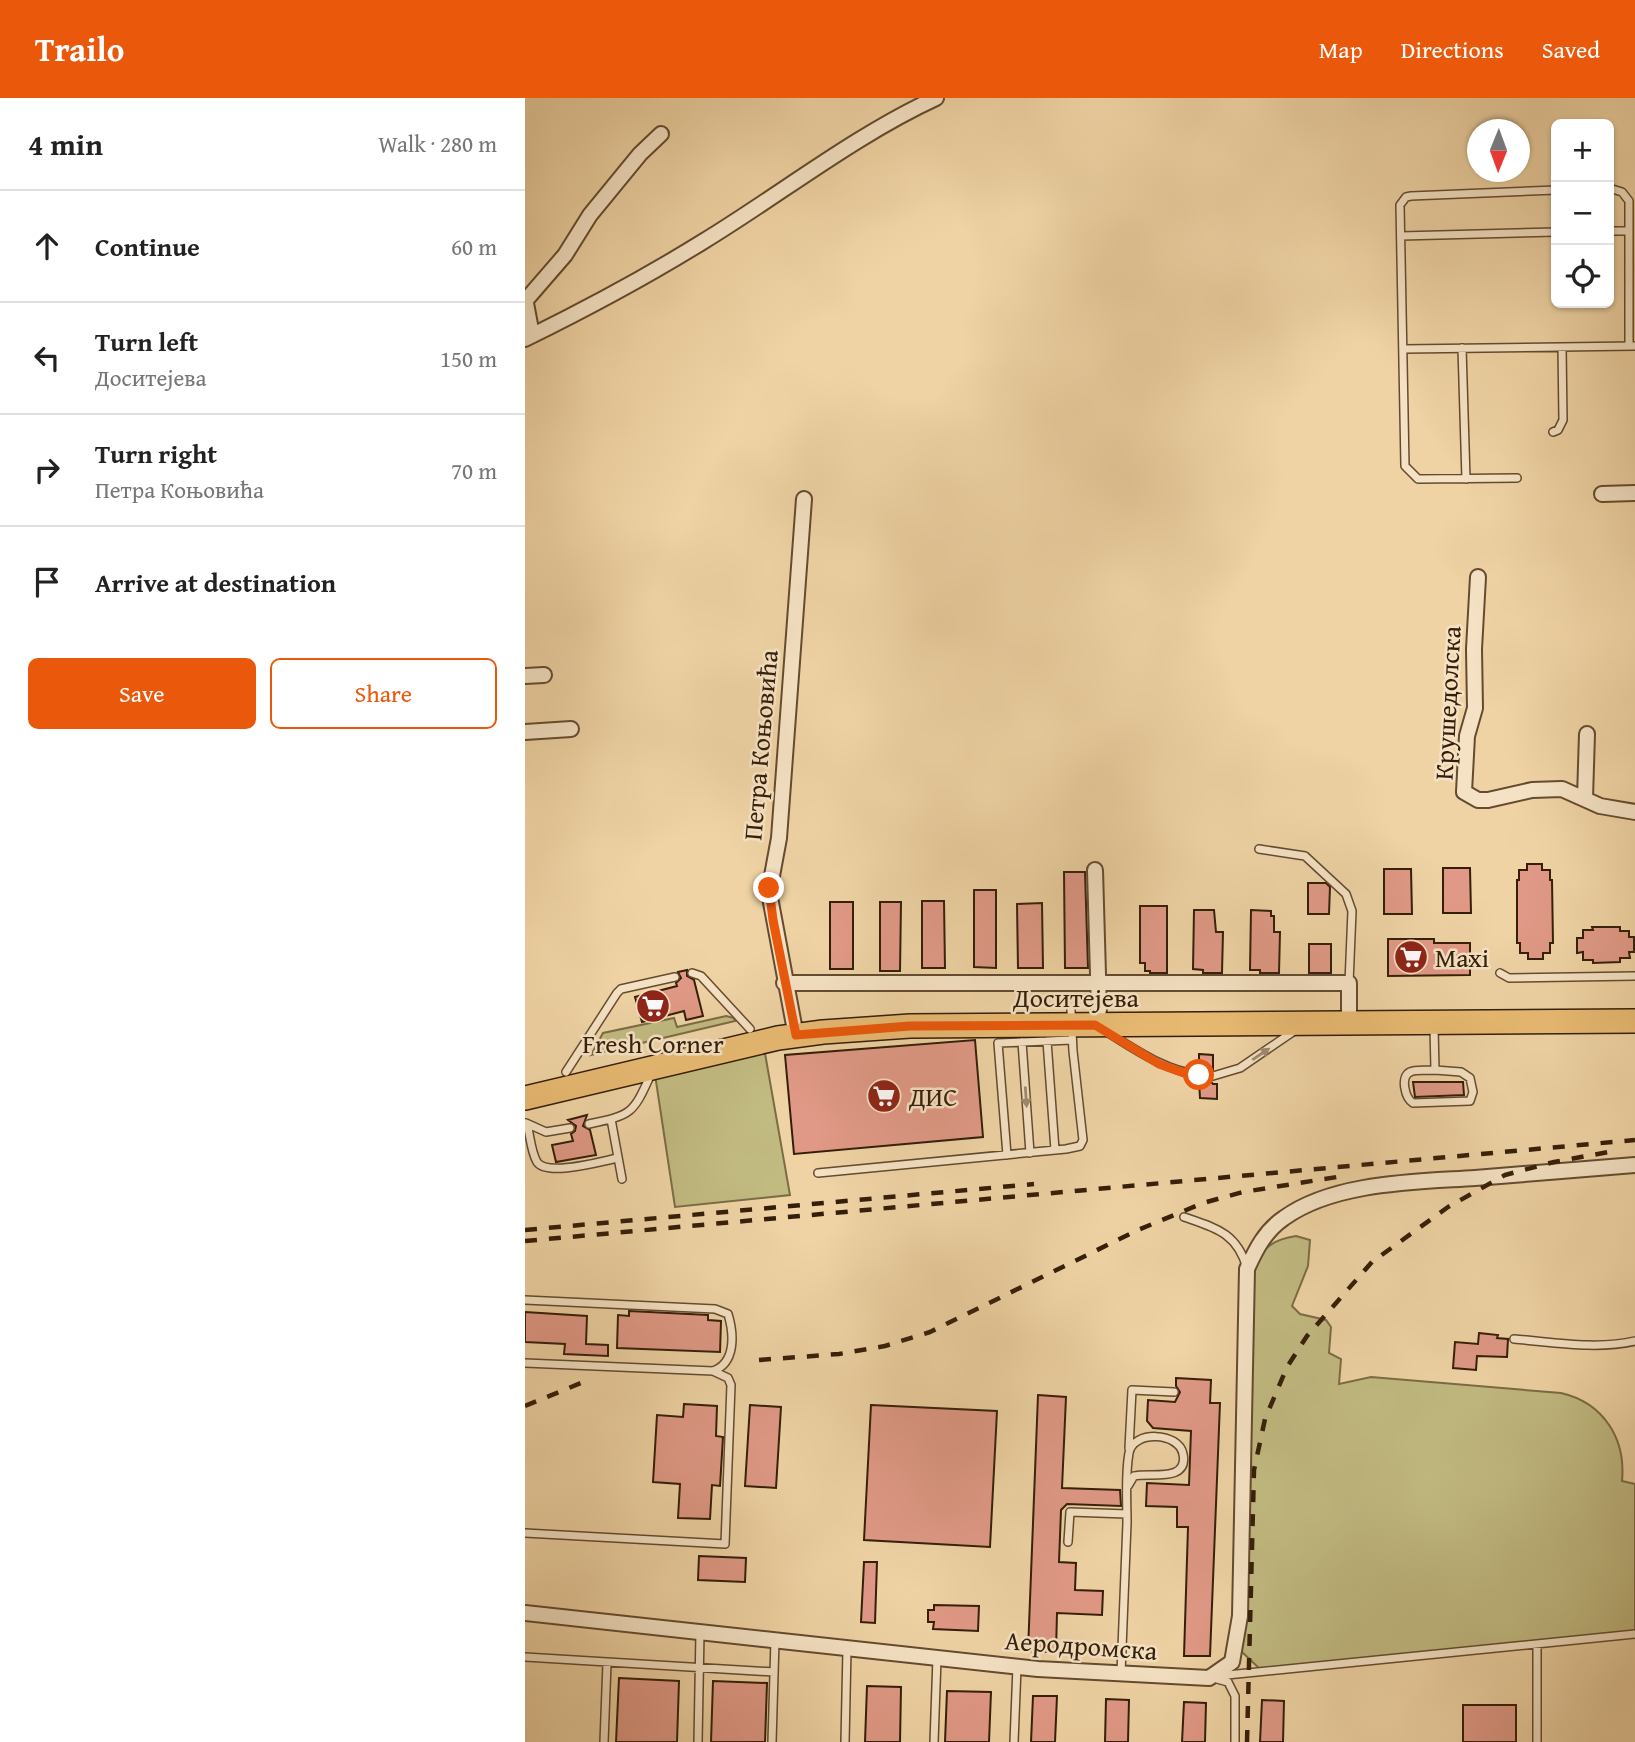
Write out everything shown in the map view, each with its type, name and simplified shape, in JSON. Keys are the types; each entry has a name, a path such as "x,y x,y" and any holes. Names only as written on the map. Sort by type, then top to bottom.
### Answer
{"main road":[{"name":"Доситејева","path":"1097,1018 1305,1024 1349,1016 1434,1023 1599,1014 1635,1006"},
{"name":"Доситејева","path":"525,1082 750,1029 795,1028 911,1011 1072,1025 1097,1018 1599,1014 1635,1021"},
{"name":"Доситејева","path":"525,1098 654,1068 795,1028"}],"street":[{"path":"661,134 606,194 565,255 525,299 529,337 615,293 693,248 830,158 906,112 936,98"},
{"path":"1602,494 1635,493"},
{"name":"Петра Коњовића","path":"795,1028 784,983 769,888 779,838 804,499"},
{"name":"Крушедолска","path":"1478,577 1475,708 1467,736 1464,792 1478,800 1532,790 1562,789 1600,806 1635,812"},
{"path":"525,676 544,675"},
{"path":"525,732 571,729"},
{"path":"1585,798 1587,734"},
{"path":"1095,870 1097,1018"},
{"path":"784,983 1349,983 1349,1016"},
{"path":"1209,1678 1232,1662 1240,1616 1247,1269 1260,1241 1283,1218 1306,1205 1381,1185 1635,1165"},
{"name":"Аеродромска","path":"525,1614 1017,1667 1209,1678"}],"lane":[{"path":"1517,478 1418,479 1408,471 1405,459 1400,205 1411,196 1551,190"},
{"path":"1404,349 1632,346 1629,201 1622,192 1614,190"},
{"path":"1614,231 1629,230"},
{"path":"1401,236 1551,232"},
{"path":"1553,432 1558,430 1563,420 1562,347"},
{"path":"1462,348 1467,479"},
{"path":"1259,849 1305,856 1346,894 1352,911 1349,983"},
{"path":"692,973 701,976 750,1029"},
{"path":"1500,973 1509,978 1635,976"},
{"path":"566,1072 621,989 675,976"},
{"path":"1097,1018 1159,1064 1199,1075"},
{"path":"1434,1023 1435,1070"},
{"path":"1213,1076 1240,1068 1305,1024"},
{"path":"818,1173 1030,1153 1082,1145 1072,1025 1047,1041 997,1044 1007,1155"},
{"path":"1047,1041 1055,1150"},
{"path":"1022,1042 1030,1153"},
{"path":"589,1124 631,1112 638,1104 654,1068"},
{"path":"1435,1070 1461,1072 1471,1078 1470,1101 1413,1103 1408,1100 1407,1073 1435,1070"},
{"path":"611,1119 622,1180"},
{"path":"526,1123 536,1160 541,1166 560,1169 618,1158"},
{"path":"526,1123 546,1132 570,1128"},
{"path":"1184,1217 1223,1232 1233,1240 1242,1252 1247,1269"},
{"path":"525,1300 715,1309 728,1314 731,1326 730,1357 724,1367 713,1371 525,1363"},
{"path":"1514,1339 1596,1345 1635,1342"},
{"path":"525,1533 725,1544 731,1385 728,1378 713,1371"},
{"path":"1121,1673 1132,1390 1174,1392"},
{"path":"1128,1486 1134,1476 1169,1476 1175,1473 1183,1464 1184,1458 1180,1446 1170,1439 1140,1439 1131,1447 1129,1453"},
{"path":"1068,1542 1070,1512 1127,1514"},
{"path":"698,1742 700,1632"},
{"name":"Аеродромска","path":"1209,1678 1635,1634"},
{"path":"772,1742 775,1640"},
{"path":"1537,1644 1537,1742"},
{"path":"845,1742 847,1648"},
{"path":"525,1657 774,1672"},
{"path":"934,1742 937,1658"},
{"path":"604,1742 607,1662"},
{"path":"1014,1742 1017,1667"},
{"path":"1209,1678 1228,1682 1235,1696 1235,1742"}],"shaded area":[{"path":"726,1016 734,1018 735,1021 591,1055 603,1033 674,1018 677,1027"},
{"path":"763,1042 790,1195 675,1207 654,1068"},
{"path":"1296,1236 1310,1240 1308,1266 1292,1306 1300,1314 1326,1320 1331,1327 1329,1353 1341,1359 1339,1384 1371,1377 1561,1393 1589,1405 1600,1414 1616,1437 1622,1481 1635,1484 1635,1634 1262,1671 1241,1651 1247,1269 1273,1243"}],"building":[{"path":"1527,864 1542,864 1542,870 1550,870 1552,880 1553,943 1550,943 1550,953 1543,953 1543,959 1528,959 1528,953 1520,953 1520,943 1517,943 1517,880 1519,870 1527,870"},
{"path":"1443,868 1470,868 1471,913 1443,913"},
{"path":"1384,869 1411,869 1412,914 1384,914"},
{"path":"1064,872 1085,872 1088,968 1065,968"},
{"path":"1308,883 1326,883 1330,887 1329,914 1308,914"},
{"path":"974,890 996,890 996,968 974,967"},
{"path":"922,901 944,901 945,968 922,968"},
{"path":"830,902 853,902 853,969 830,969"},
{"path":"880,902 901,902 900,971 880,971"},
{"path":"1042,903 1043,968 1018,968 1017,904"},
{"path":"1140,906 1167,906 1167,973 1150,973 1145,971 1145,963 1140,963"},
{"path":"1194,910 1214,910 1216,932 1223,932 1222,973 1203,973 1203,970 1193,969"},
{"path":"1251,910 1271,911 1271,916 1274,916 1274,932 1280,932 1279,973 1250,970"},
{"path":"1592,927 1620,927 1620,931 1629,931 1629,937 1634,937 1634,952 1629,952 1630,958 1620,958 1620,962 1593,963 1593,960 1583,960 1583,952 1577,953 1577,938 1583,938 1583,930 1593,930"},
{"path":"1388,939 1434,939 1434,943 1470,943 1470,975 1388,976"},
{"path":"1309,944 1331,944 1331,973 1309,973"},
{"path":"687,970 687,976 694,980 703,1016 686,1020 684,1011 642,1022 635,997 677,986 676,983 681,978 678,972"},
{"name":"ДИС","path":"975,1040 983,1137 794,1154 785,1055"},
{"path":"1199,1054 1213,1055 1213,1070 1208,1072 1207,1077 1213,1084 1217,1084 1217,1099 1200,1098 1199,1081 1205,1075 1199,1069"},
{"path":"1413,1082 1463,1082 1464,1095 1415,1097"},
{"path":"587,1115 583,1126 590,1130 596,1155 556,1162 552,1145 573,1141 571,1134 576,1126 568,1120"},
{"path":"629,1311 708,1315 708,1320 721,1321 720,1352 617,1348 618,1315 629,1316"},
{"path":"525,1312 587,1316 586,1344 608,1345 608,1356 564,1354 565,1344 525,1342"},
{"path":"1479,1333 1508,1339 1507,1357 1477,1356 1476,1370 1453,1368 1455,1342 1478,1344"},
{"path":"1176,1378 1211,1380 1210,1403 1220,1403 1210,1656 1184,1656 1188,1527 1177,1527 1177,1507 1146,1506 1147,1483 1189,1485 1191,1431 1153,1428 1147,1421 1148,1400 1175,1402 1180,1392 1176,1386"},
{"path":"1038,1395 1066,1397 1062,1488 1120,1490 1121,1506 1067,1504 1061,1510 1059,1562 1076,1563 1075,1590 1103,1591 1102,1615 1057,1613 1056,1652 1028,1651"},
{"path":"684,1404 717,1406 716,1436 723,1437 720,1486 712,1485 710,1519 678,1518 680,1484 653,1482 657,1415 683,1417"},
{"path":"750,1405 781,1407 776,1488 745,1486"},
{"path":"871,1405 997,1411 990,1547 864,1540"},
{"path":"699,1556 746,1558 745,1582 698,1580"},
{"path":"864,1562 877,1562 875,1623 861,1622"},
{"path":"934,1605 979,1606 978,1631 933,1629 934,1622 928,1622 928,1610 934,1610"},
{"path":"619,1678 679,1681 677,1742 616,1742"},
{"path":"713,1681 767,1683 765,1742 711,1742"},
{"path":"867,1686 901,1687 900,1742 865,1742"},
{"path":"947,1691 991,1692 989,1742 945,1742"},
{"path":"1033,1696 1057,1696 1055,1742 1031,1742"},
{"path":"1106,1699 1129,1700 1128,1742 1105,1742"},
{"path":"1262,1700 1284,1701 1283,1742 1260,1742"},
{"path":"1184,1702 1206,1703 1205,1742 1182,1742"},
{"path":"1463,1705 1516,1705 1516,1742 1463,1742"}],"railway":[{"path":"525,1241 1635,1140"},
{"path":"1247,1742 1254,1470 1265,1419 1287,1367 1307,1336 1372,1262 1448,1207 1505,1175 1554,1162 1614,1151"},
{"path":"759,1360 839,1354 885,1346 930,1332 1138,1230 1203,1203 1243,1192 1337,1177"},
{"path":"525,1230 1034,1184"},
{"path":"525,1406 581,1383"}],"place":[{"name":"Maxi","path":"1411,957"},
{"name":"Fresh Corner","path":"653,1006"},
{"name":"ДИС","path":"884,1096"}],"route":[{"path":"769,888 784,983 796,1035 910,1026 1095,1025 1159,1064 1199,1075"}]}
